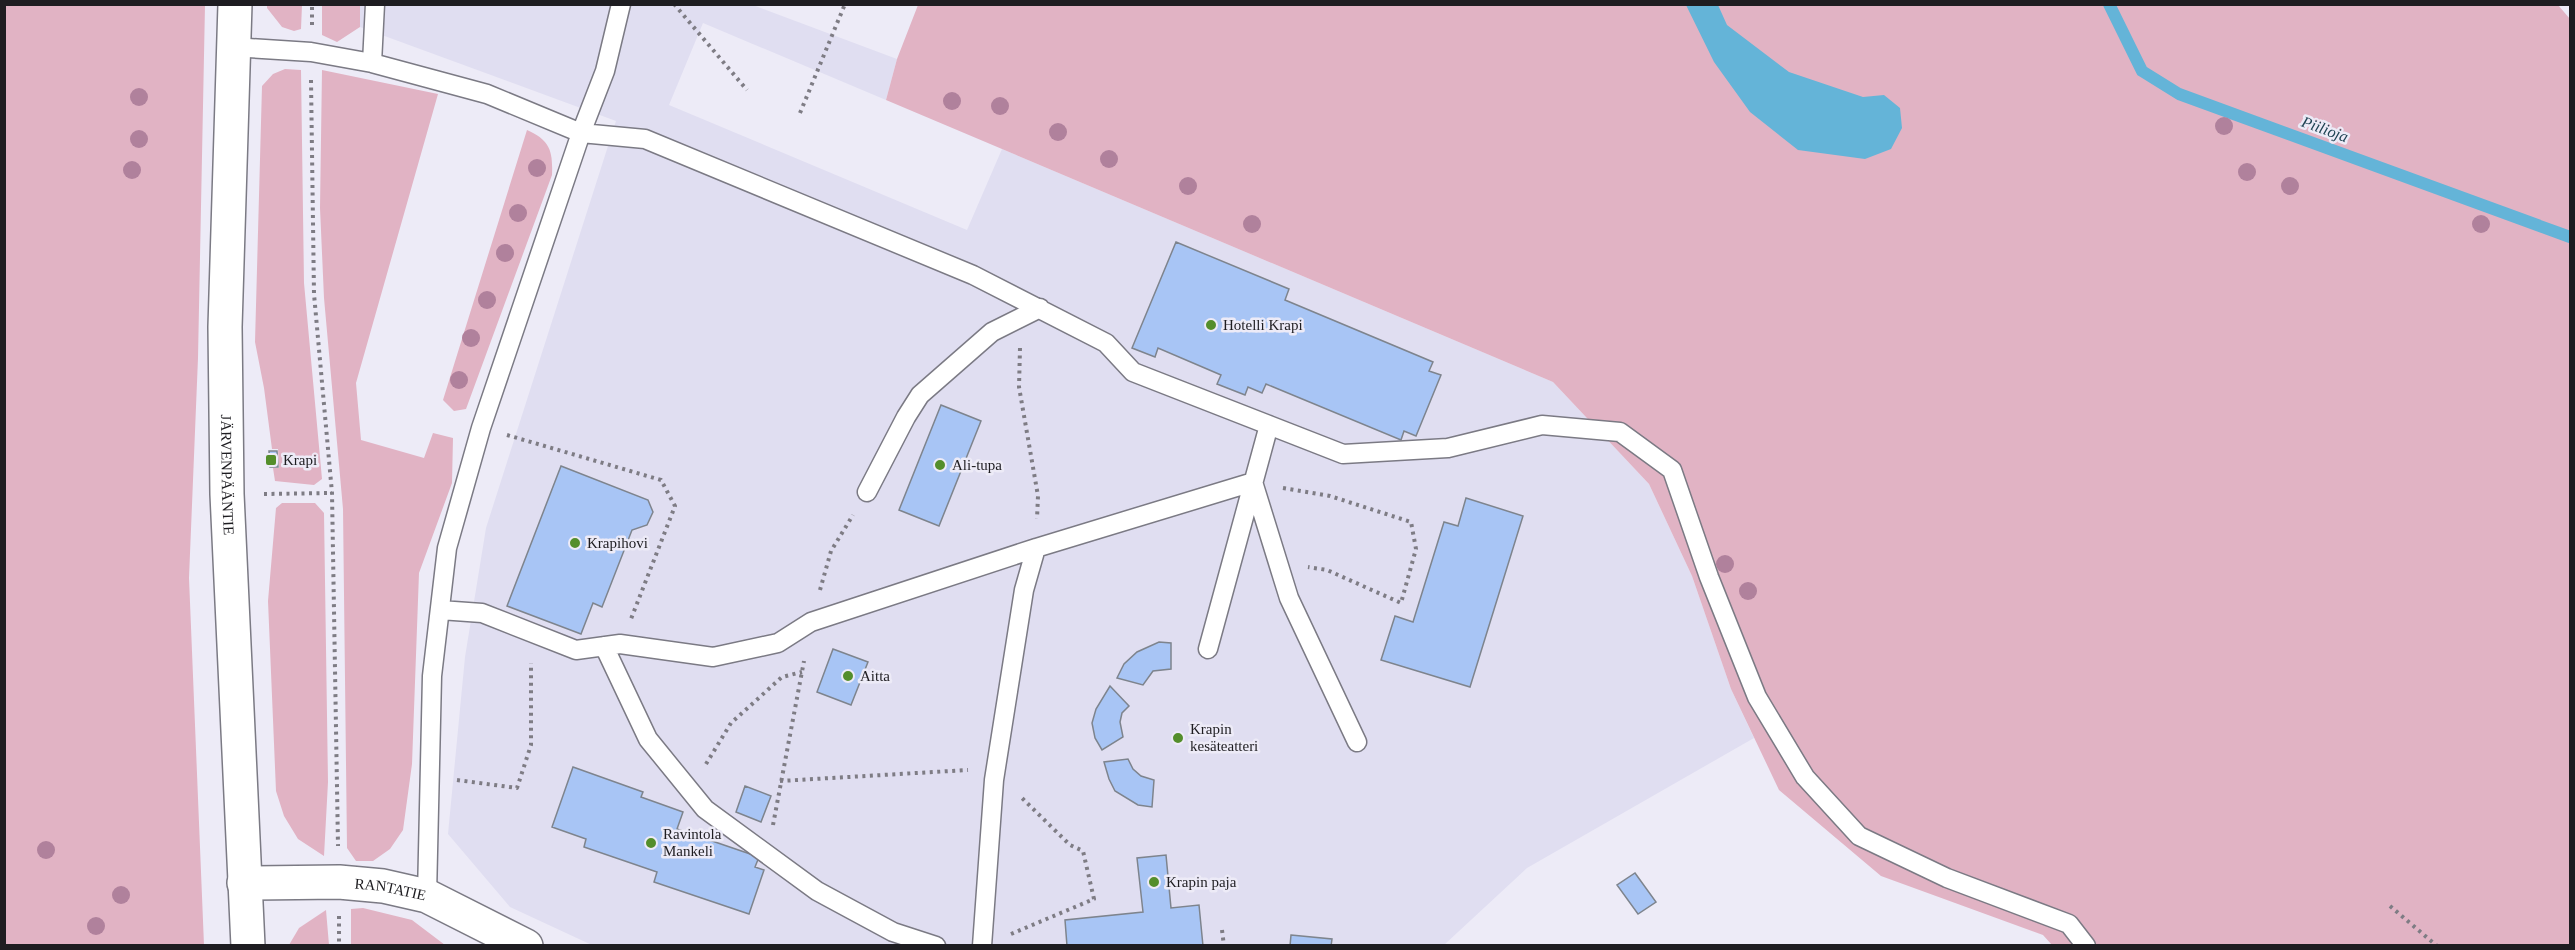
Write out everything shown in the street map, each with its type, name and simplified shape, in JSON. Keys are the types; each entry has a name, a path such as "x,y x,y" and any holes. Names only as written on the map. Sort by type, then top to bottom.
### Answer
{"main road":[{"name":"JÄRVENPÄÄNTIE","path":"235,4 225,327 227,494 248,945"},
{"name":"RANTATIE","path":"244,883 339,882 383,886 428,896 525,945"}],"lane":[{"path":"372,63 375,4"},
{"path":"428,896 432,676 447,548 481,428 581,132 604,71 621,4"},
{"path":"232,47 311,52 372,63 487,94 581,132 645,139 973,274 1106,343 1133,372 1343,454 1448,448 1542,425 1620,432 1672,470 1709,577 1757,698 1805,777 1859,837 1947,878 2069,924 2086,945"},
{"path":"867,492 920,394 992,332 1040,308"},
{"path":"1208,649 1269,425"},
{"path":"440,610 482,613 576,650 612,645 713,657 778,643 811,621 1036,548 1253,482"},
{"path":"1253,482 1289,598 1356,742"},
{"path":"982,945 995,774 1024,590 1036,548"},
{"path":"612,645 648,739 705,809 817,891 893,932 936,945"}],"path":[{"path":"312,4 314,294 332,493 339,882"},
{"path":"675,4 747,90"},
{"path":"800,113 845,4"},
{"path":"1022,317 1019,387 1038,496 1036,548"},
{"path":"481,428 661,480 675,506 612,645"},
{"path":"1253,482 1330,496 1411,522 1416,549 1401,603 1327,570 1278,562"},
{"path":"768,855 811,621 831,551 867,492"},
{"path":"227,494 332,493"},
{"path":"429,777 517,788 531,745 531,632"},
{"path":"690,790 731,723 782,676 801,672"},
{"path":"780,781 995,774 1017,792 1070,845 1083,851 1094,899 1003,937"},
{"path":"2390,906 2437,945"},
{"path":"1222,930 1224,945"}],"shaded area":[{"path":"4,5 205,5 198,358 189,578 204,945 5,945"},
{"path":"267,5 302,5 301,29 294,31 282,27"},
{"path":"322,5 360,5 360,27 337,42 322,35"},
{"path":"360,5 753,5 897,59 886,100 703,23 669,105 967,230 1002,149 1553,382 1649,484 1692,576 1731,689 1754,738 1527,868 1444,945 594,946 510,907 448,834 465,657 486,528 616,121 360,27"},
{"path":"918,5 2558,5 2570,19 2570,945 2052,945 2043,935 1881,876 1779,790 1731,689 1692,576 1649,484 1553,382 886,100 897,59"},
{"path":"285,69 301,70 304,283 322,479 314,485 275,481 273,468 279,468 278,449 272,449 255,342 262,86 273,74"},
{"path":"322,70 438,94 356,383 361,440 424,458 433,433 453,438 452,483 419,573 412,764 403,830 390,849 373,861 356,861 347,848 343,509 324,298 320,208"},
{"path":"527,130 541,138 548,147 552,159 552,175 466,409 454,411 443,400"},
{"path":"282,503 315,503 324,513 328,782 324,856 298,839 284,816 276,791 268,601 276,508"},
{"path":"363,908 412,920 445,945 351,945 351,909"},
{"path":"326,910 329,945 289,945 299,928"}],"water":[{"path":"1686,5 1718,5 1727,25 1789,72 1863,97 1884,95 1900,108 1902,128 1891,149 1865,159 1798,150 1750,112 1714,62"}],"building":[{"path":"1176,242 1289,289 1285,300 1433,362 1429,371 1441,375 1416,436 1404,431 1401,440 1266,384 1262,393 1248,387 1245,395 1217,384 1221,375 1158,348 1155,357 1132,348"},
{"name":"Ali-tupa","path":"941,405 981,421 939,526 899,510"},
{"path":"269,451 277,451 278,467 270,467"},
{"path":"561,466 648,500 653,512 647,525 632,530 602,607 593,603 581,634 507,606"},
{"path":"1466,498 1523,516 1470,687 1381,660 1395,616 1413,622 1444,522 1458,526"},
{"path":"1159,642 1171,643 1171,669 1153,671 1143,685 1117,678 1124,664 1137,652"},
{"path":"833,649 868,662 851,705 817,692"},
{"path":"1110,686 1129,706 1122,713 1120,722 1123,737 1102,750 1095,738 1092,723 1096,709"},
{"path":"1128,759 1133,769 1141,776 1154,780 1152,807 1138,805 1115,791 1109,779 1104,762"},
{"name":"Ravintola Mankeli","path":"573,767 643,792 641,797 683,812 677,829 759,857 755,867 764,870 749,914 654,882 657,872 584,847 586,839 552,827"},
{"path":"745,786 771,796 761,822 736,812"},
{"name":"Krapin paja","path":"1166,855 1171,908 1199,905 1203,946 1067,946 1065,920 1143,912 1137,858"},
{"path":"1635,873 1656,902 1638,914 1617,885"},
{"path":"1291,935 1332,939 1331,946 1290,946"}],"waterway":[{"name":"Piilioja","path":"2109,4 2142,71 2179,94 2570,237"}],"place":[{"name":"Hotelli Krapi","path":"1211,325"},
{"name":"Krapi","path":"271,460"},
{"name":"Ali-tupa","path":"940,465"},
{"name":"Krapihovi","path":"575,543"},
{"name":"Aitta","path":"848,676"},
{"name":"Krapin kesäteatteri","path":"1178,738"},
{"name":"Ravintola Mankeli","path":"651,843"},
{"name":"Krapin paja","path":"1154,882"}]}
